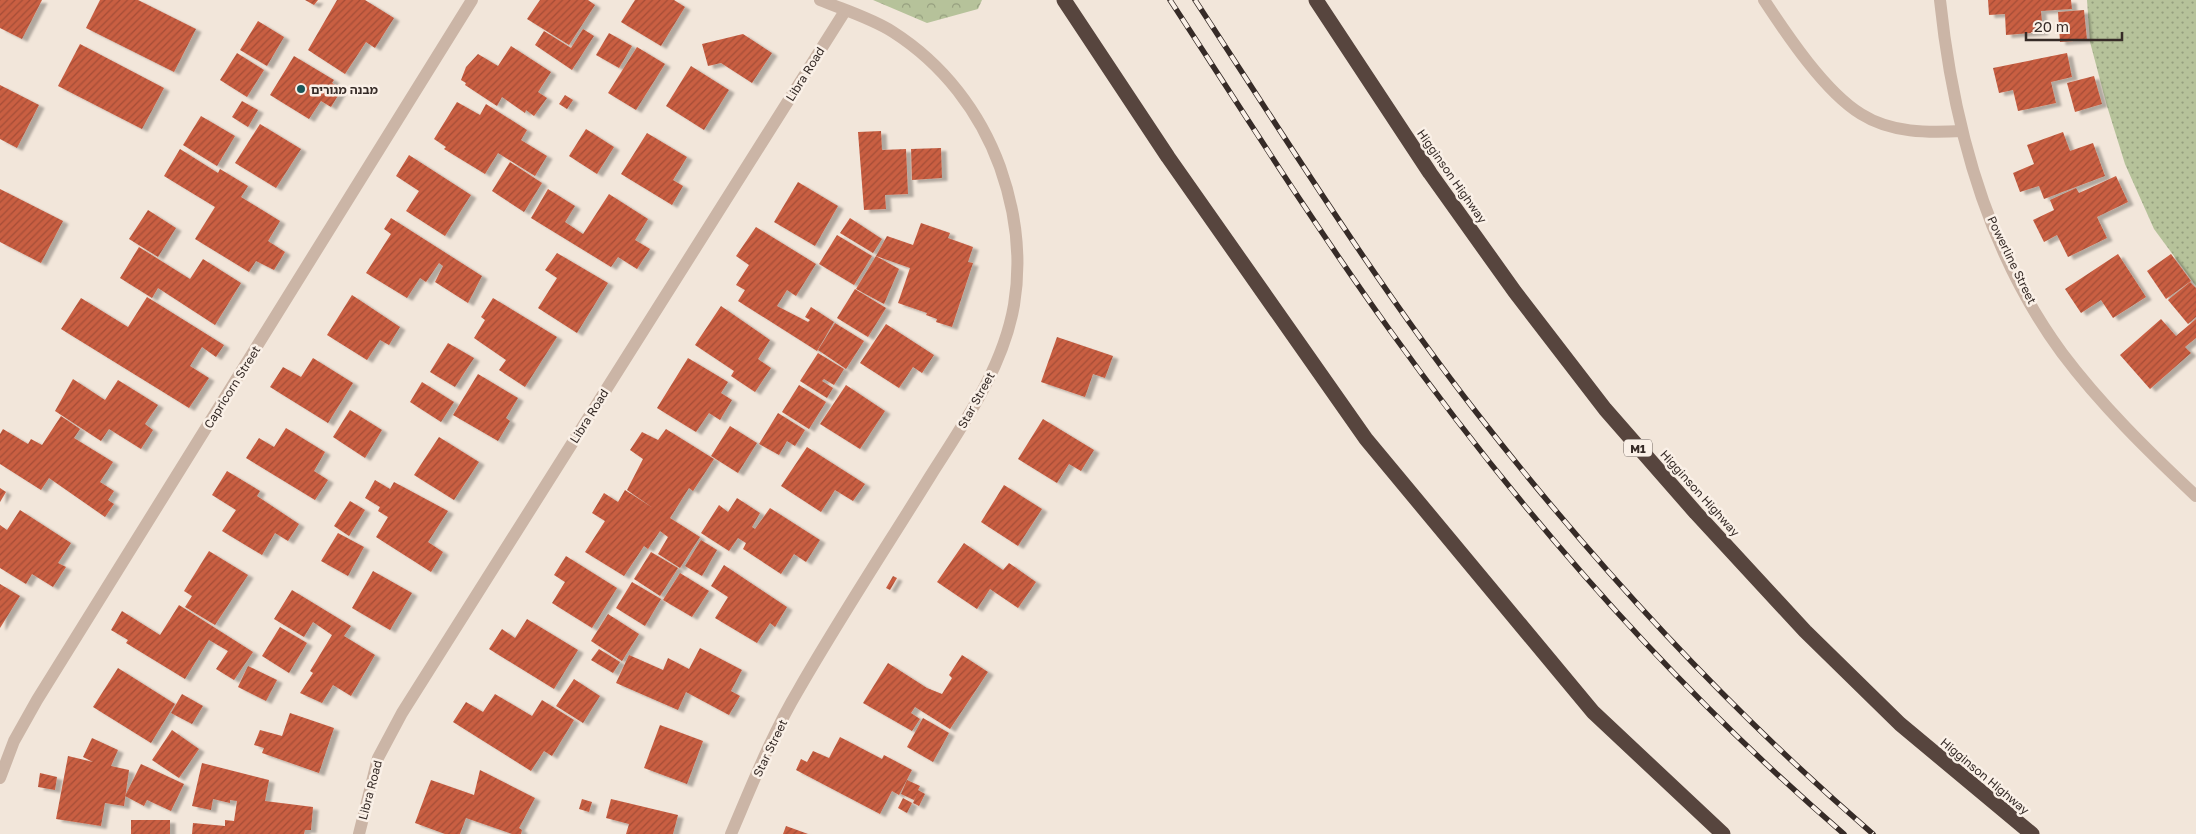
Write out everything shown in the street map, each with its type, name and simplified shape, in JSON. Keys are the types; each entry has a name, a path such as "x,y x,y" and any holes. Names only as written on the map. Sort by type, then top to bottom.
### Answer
{"highway":[{"path":"1064,0 1168,157 1366,438 1593,712 1723,834"},
{"name":"Higginson Highway","path":"1316,0 1436,181 1515,292 1605,409 1696,513 1805,632 1900,724 2032,834"}],"street":[{"name":"Capricorn Street","path":"0,778 14,741 37,700 472,0"},
{"name":"Star Street","path":"732,834 757,773 798,690 969,414 999,357 1014,306 1019,253 1011,199 993,148 965,97 924,55 892,31 820,0"},
{"path":"1764,0 1817,71 1840,97 1861,114 1883,124 1911,131 1962,131"},
{"name":"Powerline Street","path":"1940,0 1946,54 1967,154 1998,237 2025,293 2061,350 2110,410 2196,496"},
{"name":"Libra Road","path":"359,834 378,758 402,713 846,11"}],"green space":[{"path":"873,0 982,0 978,9 927,23"},
{"path":"2087,0 2196,0 2196,286 2154,229 2125,164 2090,42"}],"building":[{"path":"0,0 42,0 22,39 0,28"},
{"path":"100,0 138,0 196,29 174,72 86,28"},
{"path":"305,0 318,0 314,5"},
{"path":"337,0 365,0 394,18 375,48 366,42 345,74 308,50"},
{"path":"540,0 588,0 595,5 569,45 527,19"},
{"path":"635,0 674,0 685,7 661,46 621,22"},
{"path":"1988,0 2071,0 2072,9 2041,11 2043,32 2006,35 2005,14 1989,15"},
{"path":"2084,10 2087,40 2060,42 2058,12"},
{"path":"258,21 284,37 267,66 240,50"},
{"path":"583,29 594,36 572,70 535,45 544,31 571,48"},
{"path":"609,33 632,46 619,68 596,55"},
{"path":"743,34 772,53 752,83 721,63 708,66 702,44"},
{"path":"80,44 164,88 142,129 58,86"},
{"path":"511,46 551,72 538,92 547,98 534,116 526,110 525,113 502,97 497,106 465,85 466,83 461,80 466,67 478,54 498,66"},
{"path":"637,47 665,64 636,110 608,93"},
{"path":"237,53 264,70 247,97 220,80"},
{"path":"2067,53 2072,77 2051,82 2056,103 2018,111 2013,90 1999,93 1993,68"},
{"name":"מבנה מגורים","path":"294,56 334,80 332,83 342,89 331,107 321,101 309,119 270,95"},
{"path":"691,66 729,90 704,130 666,106"},
{"path":"2094,76 2102,104 2075,112 2067,83"},
{"path":"0,85 39,105 17,148 0,139"},
{"path":"565,95 573,100 567,109 559,104"},
{"path":"242,101 258,110 248,127 232,117"},
{"path":"457,102 480,115 486,104 527,130 521,140 547,156 535,176 498,153 485,174 444,149 446,147 434,139"},
{"path":"201,116 235,136 217,166 183,145"},
{"path":"260,124 301,149 276,188 235,163"},
{"path":"586,129 614,147 597,174 569,156"},
{"path":"881,131 882,150 906,149 908,194 885,195 886,209 864,210 858,132"},
{"path":"2063,132 2070,151 2093,143 2105,176 2044,199 2039,186 2020,192 2013,173 2034,164 2027,145"},
{"path":"647,133 687,157 673,180 683,186 672,205 621,174"},
{"path":"941,148 942,178 912,180 911,149"},
{"path":"180,149 218,173 220,169 248,186 241,197 280,221 268,241 285,252 274,270 256,261 249,272 195,239 215,207 164,176"},
{"path":"409,155 471,195 445,236 406,211 419,191 396,176"},
{"path":"510,162 542,183 524,212 492,191"},
{"path":"2116,176 2128,202 2097,217 2107,238 2068,257 2057,235 2044,242 2033,220 2054,210 2050,200 2076,188 2079,193"},
{"path":"798,182 838,206 815,246 774,222"},
{"path":"0,189 63,221 41,263 0,242"},
{"path":"548,189 575,206 565,222 583,234 609,194 648,219 635,240 650,249 637,269 618,257 611,267 531,218"},
{"path":"148,210 176,228 158,257 129,239"},
{"path":"391,218 482,276 468,303 435,282 443,266 439,263 426,282 420,278 407,298 366,273 391,234 384,229"},
{"path":"850,218 882,239 873,253 840,233"},
{"path":"921,223 950,233 948,238 973,247 968,262 973,263 952,327 936,322 937,319 926,315 927,313 898,303 910,268 876,256 887,236 913,245"},
{"path":"756,227 816,264 796,296 787,290 777,306 808,322 810,320 805,317 811,307 834,322 817,351 738,301 745,290 736,285 749,265 736,256"},
{"path":"837,235 872,256 854,285 819,264"},
{"path":"139,247 190,279 203,259 241,283 215,325 158,288 152,298 120,278"},
{"path":"557,253 608,283 577,333 538,308 557,278 545,270"},
{"path":"2118,254 2146,297 2113,318 2101,300 2081,313 2065,289"},
{"path":"2171,254 2191,281 2166,299 2147,271"},
{"path":"876,256 899,269 884,304 856,289"},
{"path":"2190,282 2196,288 2196,317 2188,324 2168,300"},
{"path":"855,289 886,308 868,337 837,318"},
{"path":"352,295 400,327 389,345 380,340 367,360 327,335"},
{"path":"147,297 224,345 216,357 202,347 190,366 209,378 189,408 61,329 81,298 128,327"},
{"path":"493,298 557,337 525,387 499,370 506,360 474,338 485,320 481,317"},
{"path":"721,306 770,340 758,359 771,368 755,392 731,376 734,371 695,345"},
{"path":"2161,319 2176,336 2196,319 2196,338 2185,347 2191,353 2150,389 2120,355"},
{"path":"835,323 864,341 846,369 818,350"},
{"path":"886,324 934,355 922,373 913,367 899,388 860,363"},
{"path":"1057,337 1113,356 1105,378 1093,374 1085,397 1041,382"},
{"path":"448,343 474,358 455,387 430,372"},
{"path":"818,353 844,369 834,385 824,379 822,381 833,388 827,398 800,381"},
{"path":"313,358 353,383 328,423 270,387 283,367 301,377"},
{"path":"688,358 728,382 721,393 732,400 720,420 709,413 696,432 657,408"},
{"path":"478,374 518,398 506,418 510,421 498,441 453,415"},
{"path":"73,379 105,400 118,380 158,405 145,424 153,430 141,449 109,429 101,441 55,411"},
{"path":"422,382 454,402 441,422 410,402"},
{"path":"799,385 826,402 809,429 782,412"},
{"path":"846,385 885,411 860,449 820,424"},
{"path":"350,410 382,430 365,458 333,437"},
{"path":"778,413 805,430 795,446 787,441 779,455 759,444"},
{"path":"61,416 80,429 74,438 113,462 100,482 114,491 108,500 114,504 105,517 49,478 41,490 0,464 0,434 3,429 28,444 31,439 42,445"},
{"path":"1043,419 1094,450 1081,471 1069,464 1057,483 1018,459"},
{"path":"730,426 757,443 738,473 711,456"},
{"path":"286,428 325,452 314,471 328,480 315,500 246,458 259,438 274,447"},
{"path":"666,429 714,459 693,491 689,488 670,518 700,537 680,568 658,554 668,537 660,531 648,549 644,546 624,576 585,552 605,521 592,513 604,493 618,502 625,490 653,508 627,490 643,459 630,450 642,432 658,440"},
{"path":"439,437 479,462 454,500 414,475"},
{"path":"807,447 865,484 853,501 835,490 821,512 781,486"},
{"path":"227,471 260,491 257,496 299,524 288,541 275,533 262,555 222,531 236,510 212,495"},
{"path":"375,480 390,489 394,482 448,511 428,542 443,552 431,572 376,537 388,517 378,511 380,507 365,498"},
{"path":"1004,485 1042,509 1018,546 981,522"},
{"path":"0,488 6,492 0,502"},
{"path":"737,498 760,513 752,527 755,529 770,508 820,540 806,562 794,554 781,574 743,549 746,543 738,538 729,551 701,533 719,505 728,512"},
{"path":"350,501 365,510 349,536 334,526"},
{"path":"20,510 71,543 58,563 66,567 53,587 32,574 26,584 0,568 0,525 7,530"},
{"path":"338,533 364,547 348,576 321,561"},
{"path":"701,540 717,550 702,576 685,566"},
{"path":"964,543 1003,570 1009,563 1036,582 1018,608 990,589 977,609 937,582"},
{"path":"209,551 248,575 215,625 185,607 192,596 184,591"},
{"path":"651,552 678,568 660,596 634,579"},
{"path":"566,556 617,588 592,628 552,603 565,582 554,575"},
{"path":"724,565 787,607 775,627 770,623 757,643 715,618 728,597 711,586"},
{"path":"373,571 412,593 390,630 352,608"},
{"path":"680,573 709,591 692,617 663,600"},
{"path":"893,576 897,578 890,590 886,588"},
{"path":"632,582 661,599 645,626 616,608"},
{"path":"0,584 20,596 0,628"},
{"path":"292,590 351,626 344,636 375,655 351,696 333,685 322,703 300,693 313,673 310,671 332,635 313,622 304,637 274,619"},
{"path":"179,605 253,652 234,680 216,669 228,651 209,640 185,679 126,643 128,640 111,630 122,611 160,635"},
{"path":"608,614 639,634 622,661 591,641"},
{"path":"527,619 578,650 554,689 489,649 502,629 515,638"},
{"path":"280,627 307,643 289,673 262,656"},
{"path":"700,648 742,670 731,691 740,696 729,715 686,692 678,710 616,683 629,655 663,670 668,658 689,669"},
{"path":"599,649 620,662 613,673 591,660"},
{"path":"962,655 988,672 950,729 915,707 911,713 920,719 912,731 863,703 888,663 927,688 942,694 952,678 949,675"},
{"path":"248,666 277,680 266,701 238,687"},
{"path":"118,668 175,704 151,743 93,707"},
{"path":"574,679 600,696 583,723 556,706"},
{"path":"182,694 203,706 192,724 171,713"},
{"path":"495,694 532,716 542,700 574,720 552,756 544,751 531,771 453,722 466,702 483,712"},
{"path":"290,713 334,728 319,773 262,753 264,748 254,745 260,730 282,736"},
{"path":"923,718 949,733 933,762 907,747"},
{"path":"660,725 703,741 687,784 644,768"},
{"path":"172,730 199,749 179,778 152,760"},
{"path":"840,737 882,759 884,755 912,770 899,795 892,791 880,814 796,770 801,759 807,762 813,751 829,758"},
{"path":"92,738 118,750 111,766 129,770 124,806 105,803 101,826 56,819 68,756 93,762 83,757"},
{"path":"202,763 269,780 265,801 313,807 311,830 305,830 304,834 192,834 193,823 225,826 225,820 234,821 237,801 230,800 230,803 213,799 211,810 192,806"},
{"path":"141,764 184,784 171,811 147,800 144,806 125,796"},
{"path":"480,770 535,798 519,828 522,830 521,834 512,834 466,818 460,834 445,834 415,823 431,780 474,795"},
{"path":"40,773 57,777 55,790 38,787"},
{"path":"907,780 920,786 918,790 925,794 919,806 913,803 917,794 914,800 901,794"},
{"path":"903,798 912,803 907,813 898,808"},
{"path":"582,799 592,802 589,812 579,809"},
{"path":"611,799 678,815 673,834 626,834 629,824 606,818"},
{"path":"131,820 170,820 170,834 131,834"},
{"path":"786,826 808,834 783,834"}],"railway":[{"path":"1170,0 1360,289 1439,397 1492,465 1546,531 1659,658 1719,719 1844,834"},
{"path":"1195,0 1366,261 1438,362 1521,469 1615,580 1664,633 1766,736 1873,834"}],"place":[{"name":"מבנה מגורים","path":"301,89"}]}
